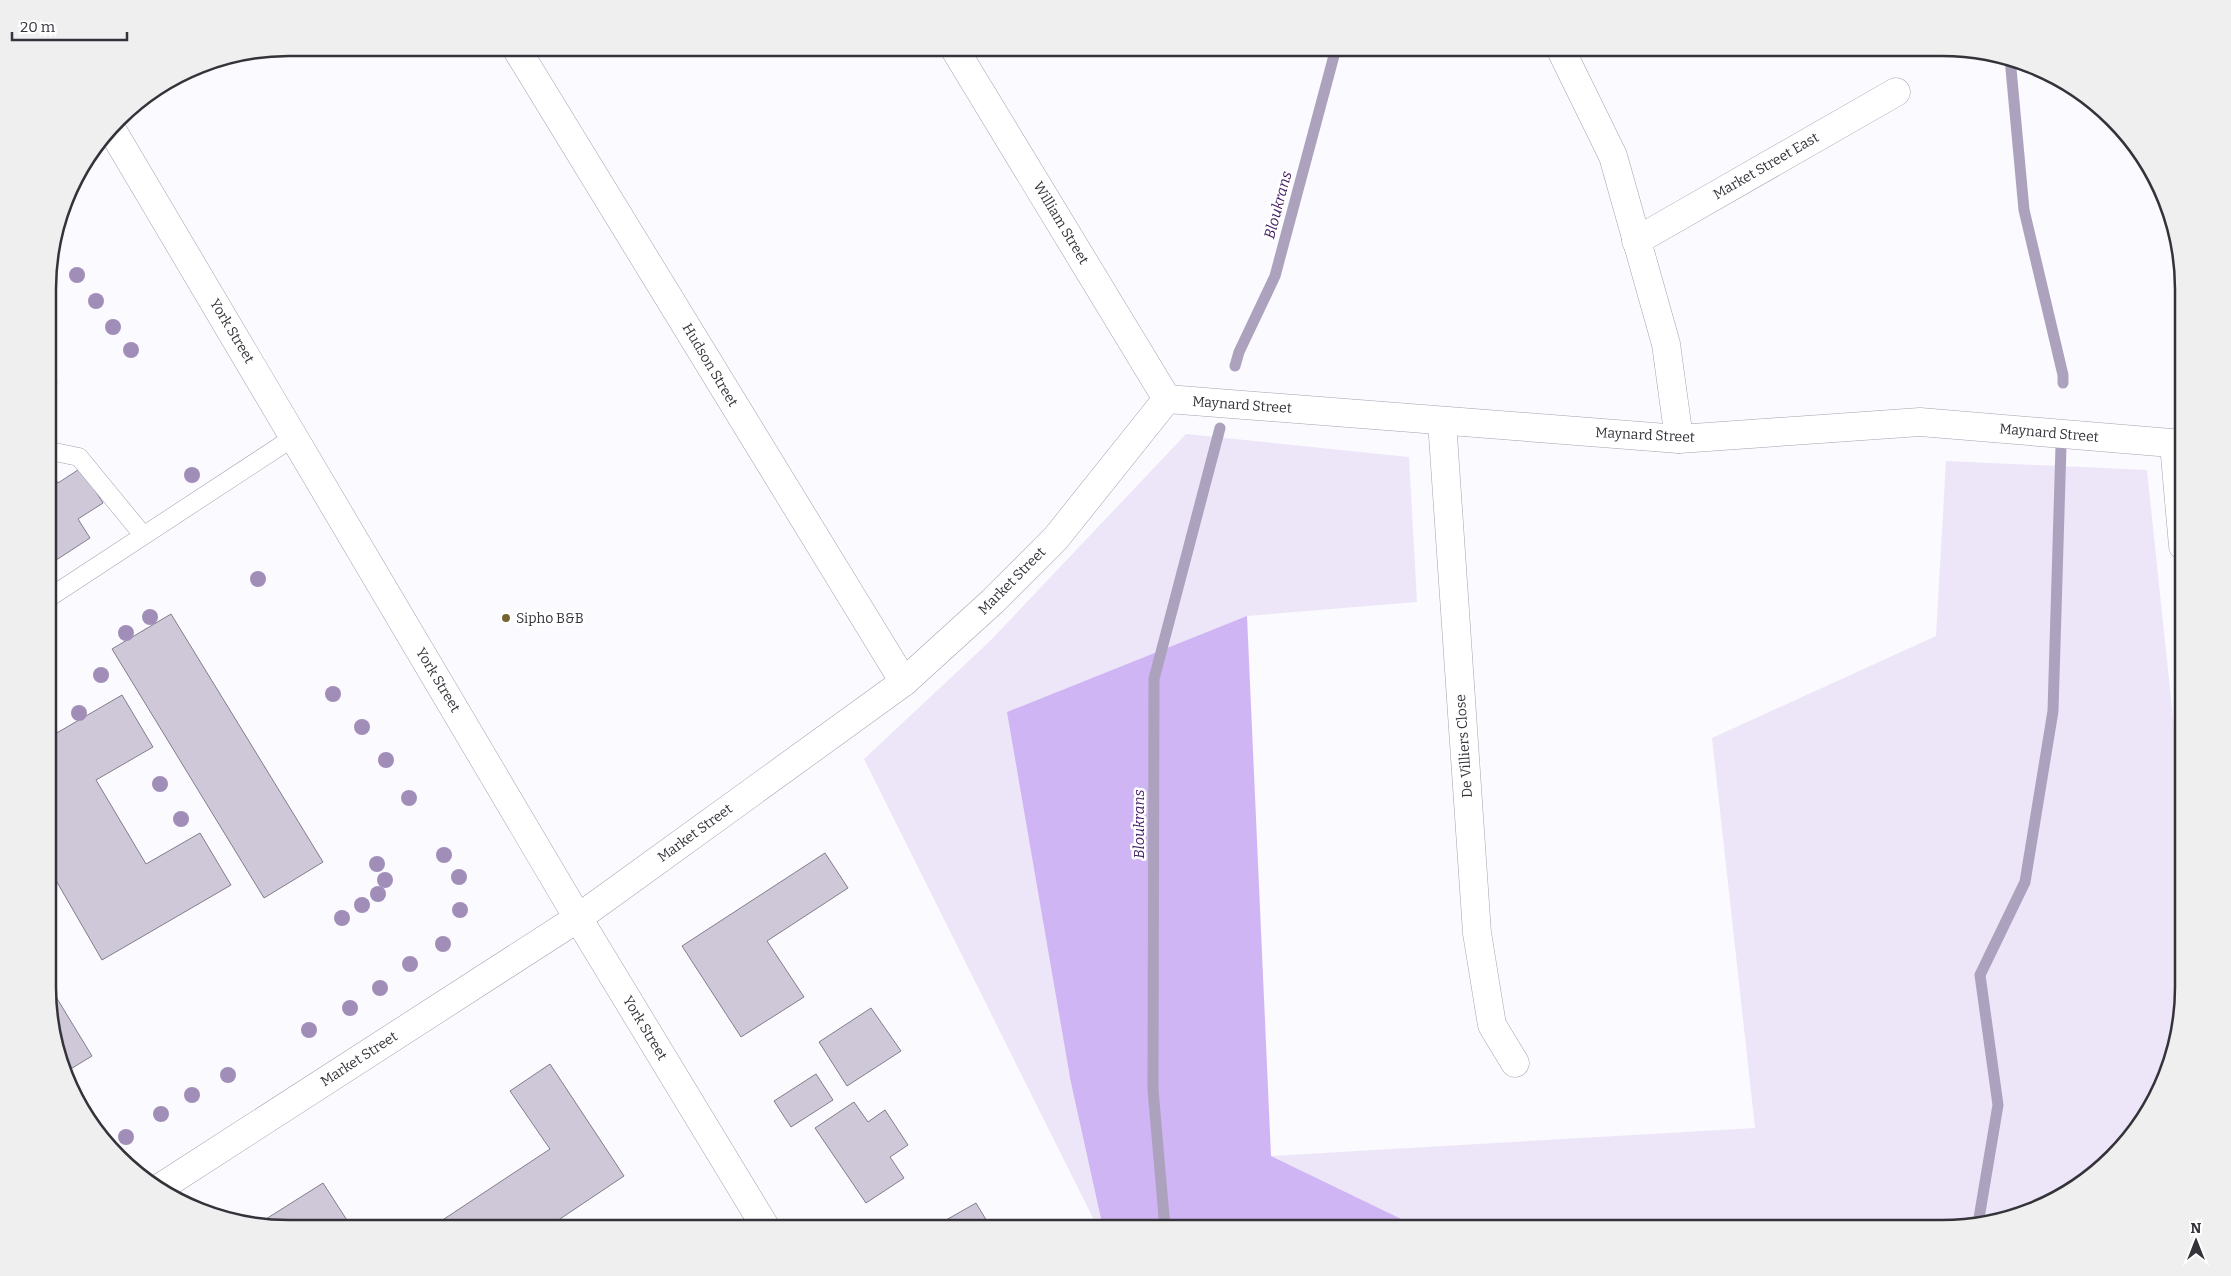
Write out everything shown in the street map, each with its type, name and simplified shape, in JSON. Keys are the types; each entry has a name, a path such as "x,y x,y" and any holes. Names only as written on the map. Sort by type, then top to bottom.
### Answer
{"street":[{"name":"Hudson Street","path":"521,56 904,682"},
{"name":"William Street","path":"959,56 1168,399"},
{"path":"1564,56 1613,156 1666,344 1679,439"},
{"name":"Market Street East","path":"1636,241 1896,92"},
{"name":"York Street","path":"115,135 578,918 761,1220"},
{"name":"Market Street","path":"165,1184 578,918 904,682 993,601 1056,538 1168,399"},
{"name":"Maynard Street","path":"1168,399 1679,439 1920,422 2175,444"},
{"name":"De Villiers Close","path":"1442,421 1478,933 1492,1025 1515,1064"}],"lane":[{"path":"56,593 294,437"},
{"path":"56,452 79,457 143,535"}],"shaded area":[{"path":"1186,434 1409,457 1417,602 1247,616 1071,1083 1101,1220 1094,1220 864,759 990,641"},
{"path":"1946,461 2147,470 2175,737 2175,987 2173,1017 2162,1062 2144,1103 2127,1129 2107,1152 2084,1172 2058,1189 2031,1202 2002,1212 1972,1218 1942,1220 1403,1220 1271,1156 1755,1128 1712,738 1936,636"},
{"path":"1247,616 1271,1156 1403,1220 1101,1220 1071,1083 1007,712"}],"building":[{"path":"81,468 103,503 78,519 90,538 56,560 56,480 58,483"},
{"path":"171,614 323,862 264,898 112,649"},
{"path":"122,695 153,747 96,780 146,864 200,833 231,885 102,960 56,880 56,733"},
{"path":"825,853 848,888 767,941 804,997 741,1037 682,946"},
{"path":"57,998 92,1056 71,1069 64,1047 58,1017"},
{"path":"871,1008 901,1051 847,1086 819,1042"},
{"path":"550,1064 624,1176 558,1220 443,1220 550,1149 510,1091"},
{"path":"816,1074 833,1100 791,1127 774,1101"},
{"path":"854,1102 868,1122 885,1110 908,1145 890,1157 904,1178 866,1203 815,1128"},
{"path":"323,1183 347,1220 289,1220 267,1219"},
{"path":"976,1203 986,1220 946,1220"}],"waterway":[{"name":"Bloukrans","path":"1235,366 1239,352 1275,276 1334,56"},
{"path":"2011,67 2024,210 2063,375 2063,383"},
{"name":"Bloukrans","path":"1164,1220 1153,1090 1154,679 1220,428"},
{"path":"1979,1217 1998,1105 1980,975 2025,882 2053,711 2061,446"}],"place":[{"name":"Sipho B&B","path":"506,618"}]}
